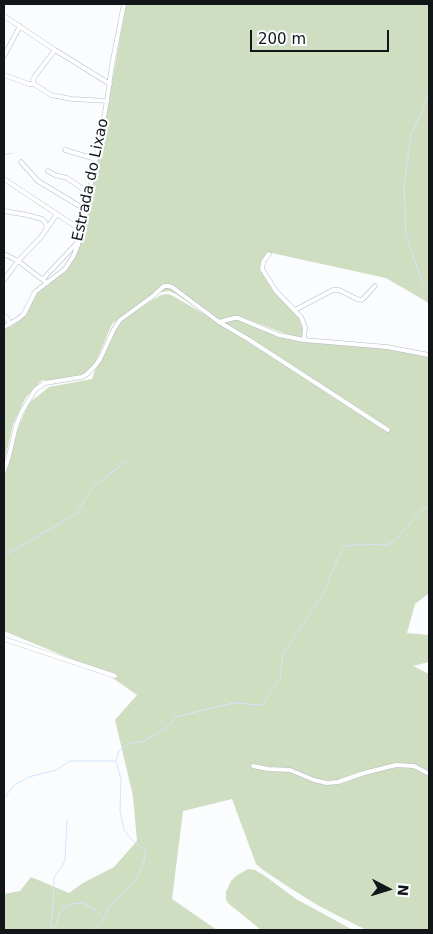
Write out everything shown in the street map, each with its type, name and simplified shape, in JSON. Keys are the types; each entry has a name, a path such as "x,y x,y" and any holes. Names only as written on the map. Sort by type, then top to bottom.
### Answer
{"street":[{"name":"Estrada do Lixao","path":"4,327 24,314 35,292 69,264 79,241 124,4"},
{"path":"4,16 110,84"},
{"path":"4,56 20,26"},
{"path":"34,84 35,76 55,50"},
{"path":"4,75 34,84 51,95 72,99 107,101"},
{"path":"65,150 96,159"},
{"path":"22,162 38,181 86,210"},
{"path":"48,171 55,176 67,178 89,193"},
{"path":"4,179 81,230"},
{"path":"4,211 38,218 45,222 47,228"},
{"path":"4,280 18,261 41,237 57,214"},
{"path":"43,279 79,241"},
{"path":"4,254 18,261 47,283"},
{"path":"269,254 262,265 264,273 276,291 304,322 304,340"},
{"path":"4,471 16,426 21,413 35,390 45,383 87,374 100,358 120,320 164,286 172,287 219,322 388,430"},
{"path":"295,310 333,290 339,290 357,300 362,300 375,286"},
{"path":"4,316 10,324"},
{"path":"219,322 238,318 279,335 304,340 387,347 429,356"},
{"path":"4,639 115,676"},
{"path":"252,766 290,770 327,783 338,782 396,765 414,766 429,774"}],"green space":[{"path":"126,4 429,4 429,305 386,278 267,252 260,267 263,275 274,292 299,318 303,330 302,338 244,318 233,316 223,323 234,319 304,340 345,343 429,355 429,593 415,604 407,633 429,635 429,662 413,666 429,674 429,930 366,930 319,906 290,888 256,864 232,799 183,811 172,899 217,930 4,930 4,894 20,891 31,877 69,893 83,883 114,867 137,841 133,796 115,720 137,695 107,674 4,631 4,477 16,433 29,403 49,387 92,379 102,350 119,321 161,295 168,294 173,296 213,319 176,294 169,291 156,293 112,324 94,366 82,376 59,380 42,380 26,397 13,424 4,463 4,329 12,326 23,317 40,289 65,271 75,258 89,201"},
{"path":"248,869 255,870 296,899 353,930 261,930 226,900 226,892 231,881"}],"waterway":[{"path":"429,81 428,97 411,135 404,186 406,236 422,281 429,291"},
{"path":"4,155 12,153"},
{"path":"4,556 76,514 94,486 128,460"},
{"path":"93,930 104,919 110,905 137,878 146,851 131,839 124,830 120,811 121,779 116,761 119,751 130,743 144,741 156,734 171,724 175,717 233,703 262,705 280,679 283,654 323,594 345,546 362,544 387,545 394,541 422,510 429,506"},
{"path":"5,797 14,785 29,777 56,770 70,761 115,761"},
{"path":"67,819 65,860 54,879 51,926 53,928 56,925 59,914 64,908 72,904 82,903 92,908 104,918"}]}
